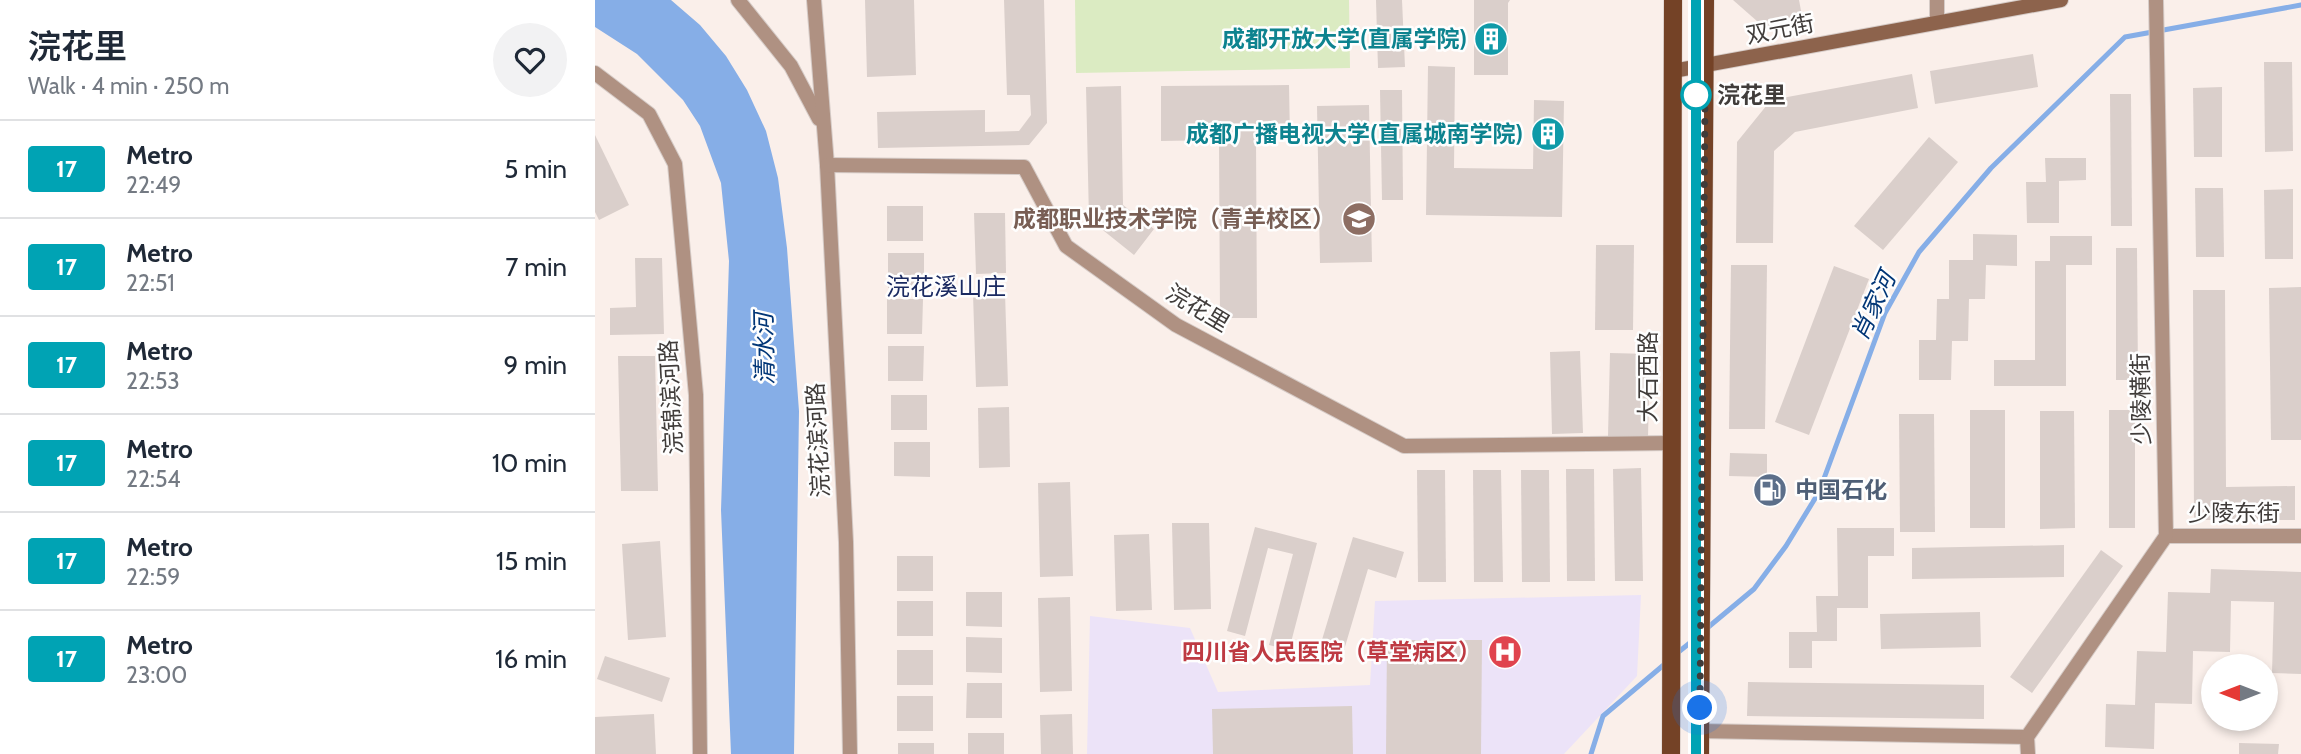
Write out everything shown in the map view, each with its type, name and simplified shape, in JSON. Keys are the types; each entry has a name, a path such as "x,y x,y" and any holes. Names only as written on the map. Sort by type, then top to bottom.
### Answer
{"main road":[{"name":"大石西路","path":"1671,754 1673,0"},
{"path":"1700,754 1705,0"},
{"name":"双元街","path":"1673,71 2061,0"}],"street":[{"name":"浣花滨河路","path":"738,0 791,66 821,124"},
{"name":"浣花滨河路","path":"814,0 821,124 827,165 846,542 850,754"},
{"path":"1937,0 1937,22"},
{"name":"少陵横街","path":"2157,5 2166,536"},
{"name":"浣锦滨河路","path":"595,73 609,80 649,114 675,164 696,394 700,754"},
{"name":"浣花里","path":"827,165 1024,167 1066,246 1176,325 1404,446 1672,443"},
{"path":"2028,754 2028,737 2166,536"},
{"name":"少陵东街","path":"2166,536 2301,536"},
{"path":"1700,731 2028,737"}],"shaded area":[{"name":"四川省人民医院（草堂病区）","path":"1641,595 1637,676 1564,754 1087,754 1090,616 1190,628 1218,692 1370,685 1375,601"}],"green space":[{"path":"1075,0 1349,0 1350,68 1076,73"}],"water":[{"name":"清水河","path":"595,0 671,0 700,25 726,56 747,90 766,131 778,178 787,248 799,411 794,754 731,754 721,510 729,261 721,183 700,126 683,100 637,54 595,27"}],"building":[{"path":"865,0 914,0 916,75 867,77"},
{"path":"1004,0 1044,0 1047,123 1029,145 878,148 877,112 985,110 985,132 1019,131 1031,115 1030,95 1007,95"},
{"path":"1376,0 1402,0 1405,67 1378,68"},
{"name":"成都开放大学(直属学院)","path":"1474,0 1510,0 1508,75 1474,75"},
{"path":"1733,0 1799,0 1803,21 1766,29"},
{"path":"2033,54 2038,87 1935,104 1930,71"},
{"path":"2264,62 2292,62 2293,151 2265,152"},
{"name":"成都广播电视大学(直属城南学院)","path":"1428,66 1455,67 1454,168 1533,169 1534,100 1564,101 1562,217 1426,215"},
{"path":"1912,74 1918,108 1795,132 1774,151 1773,243 1736,243 1737,142 1771,100"},
{"path":"1289,85 1290,138 1256,138 1257,318 1220,318 1219,140 1161,141 1161,86"},
{"path":"1121,86 1123,205 1154,229 1134,255 1089,219 1086,87"},
{"path":"2222,87 2222,157 2194,157 2193,88"},
{"path":"1380,90 1402,90 1403,200 1382,200"},
{"path":"2110,94 2131,94 2132,226 2111,226"},
{"path":"1369,105 1372,262 1320,263 1317,106"},
{"path":"595,135 629,205 599,220 595,212"},
{"path":"1929,137 1958,162 1883,250 1854,226"},
{"path":"2045,158 2086,158 2086,180 2059,181 2059,223 2027,223 2026,182 2046,182"},
{"path":"2195,188 2223,188 2224,257 2196,257"},
{"path":"2293,189 2293,259 2265,259 2264,190"},
{"path":"887,206 923,206 923,241 887,241"},
{"path":"974,213 1005,213 1006,273 976,274"},
{"path":"1973,234 2017,235 2017,266 1986,265 1985,299 1969,299 1968,341 1952,341 1951,380 1919,380 1919,340 1936,340 1937,299 1949,299 1949,260 1973,260"},
{"path":"2050,236 2092,236 2092,265 2066,265 2066,386 1994,386 1994,360 2035,360 2035,261 2050,261"},
{"path":"1596,245 1634,245 1633,330 1595,330"},
{"path":"2116,248 2137,248 2138,380 2116,380"},
{"path":"888,253 924,253 924,288 888,288"},
{"path":"635,258 662,258 664,334 610,335 610,308 636,307"},
{"path":"1731,265 1767,265 1765,429 1729,429"},
{"path":"1834,266 1869,279 1809,435 1775,422"},
{"path":"2301,287 2301,440 2271,440 2269,288"},
{"path":"2193,290 2225,290 2226,487 2295,486 2295,520 2194,520"},
{"path":"1005,293 1008,386 976,387 973,294"},
{"path":"887,299 923,299 922,334 887,334"},
{"path":"888,346 924,346 923,381 888,381"},
{"path":"1580,351 1583,433 1552,434 1550,352"},
{"path":"1610,353 1650,354 1648,437 1608,436"},
{"path":"618,356 655,356 658,491 621,491"},
{"path":"891,395 927,395 927,430 891,430"},
{"path":"1009,407 1010,467 979,468 978,408"},
{"path":"1970,410 2005,410 2005,528 1970,528"},
{"path":"2109,410 2135,410 2135,528 2109,528"},
{"path":"2040,411 2074,411 2075,528 2040,529"},
{"path":"1899,414 1934,414 1935,532 1900,532"},
{"path":"894,442 930,442 930,477 894,476"},
{"path":"1730,453 1767,454 1767,477 1729,476"},
{"path":"1641,468 1643,581 1615,581 1613,469"},
{"path":"1566,469 1594,469 1595,581 1567,581"},
{"path":"1417,470 1445,470 1446,582 1418,582"},
{"path":"1473,470 1501,470 1503,582 1474,582"},
{"path":"1521,470 1549,470 1550,582 1522,582"},
{"path":"1070,482 1073,576 1040,577 1038,483"},
{"path":"1172,523 1209,523 1211,609 1174,610"},
{"path":"1255,527 1317,543 1289,650 1269,645 1293,554 1268,548 1245,636 1227,631"},
{"path":"1837,528 1894,528 1894,556 1868,556 1868,608 1837,608 1837,641 1812,641 1812,668 1789,668 1789,632 1817,632 1816,596 1838,596"},
{"path":"1149,534 1152,610 1116,611 1114,535"},
{"path":"1353,537 1404,552 1396,578 1368,569 1344,650 1321,643"},
{"path":"660,541 666,637 628,640 622,544"},
{"path":"2064,545 2064,577 1912,579 1912,548"},
{"path":"2101,550 2123,566 2032,693 2010,677"},
{"path":"897,556 933,556 933,591 897,591"},
{"path":"2211,569 2301,572 2301,674 2279,673 2279,654 2273,654 2274,602 2231,601 2230,652 2193,651 2192,704 2155,703 2154,749 2105,747 2106,704 2135,705 2137,651 2166,652 2168,592 2210,593"},
{"path":"966,592 1002,592 1002,627 966,626"},
{"path":"1070,597 1072,691 1040,692 1038,598"},
{"path":"897,601 933,601 933,636 897,636"},
{"path":"1980,612 1981,647 1881,649 1880,614"},
{"path":"966,637 1002,638 1002,673 966,672"},
{"path":"1387,640 1482,640 1481,754 1386,754"},
{"path":"897,650 933,650 933,685 897,685"},
{"path":"605,656 670,678 662,702 597,679"},
{"path":"1748,682 1984,685 1984,719 1747,716"},
{"path":"967,683 1002,683 1002,718 966,718"},
{"path":"897,696 933,696 933,731 897,731"},
{"path":"1352,706 1353,754 1213,754 1212,709"},
{"path":"654,714 656,754 595,754 595,717"},
{"path":"1072,714 1073,754 1041,754 1040,715"},
{"path":"968,733 1004,733 1004,754 968,754"},
{"path":"898,743 934,743 934,754 898,754"},
{"path":"2239,743 2279,744 2278,754 2239,754"}],"waterway":[{"name":"肖家河","path":"1706,629 1754,589 1786,546 1819,492 1885,313 1919,252 1991,168 2125,37 2301,5"},
{"name":"肖家河","path":"1676,654 1696,638"},
{"name":"肖家河","path":"1591,754 1603,716 1666,663"}],"metro line":[{"name":"17","path":"1696,0 1696,754"}],"place":[{"name":"成都开放大学(直属学院)","path":"1491,39"},
{"name":"浣花里","path":"1696,95"},
{"name":"成都广播电视大学(直属城南学院)","path":"1548,134"},
{"name":"成都职业技术学院（青羊校区）","path":"1359,219"},
{"name":"中国石化","path":"1770,490"},
{"name":"四川省人民医院（草堂病区）","path":"1505,652"}],"district":[{"name":"浣花溪山庄","path":"946,286"}],"route":[{"path":"1696,95 1705,93 1700,708"}]}
